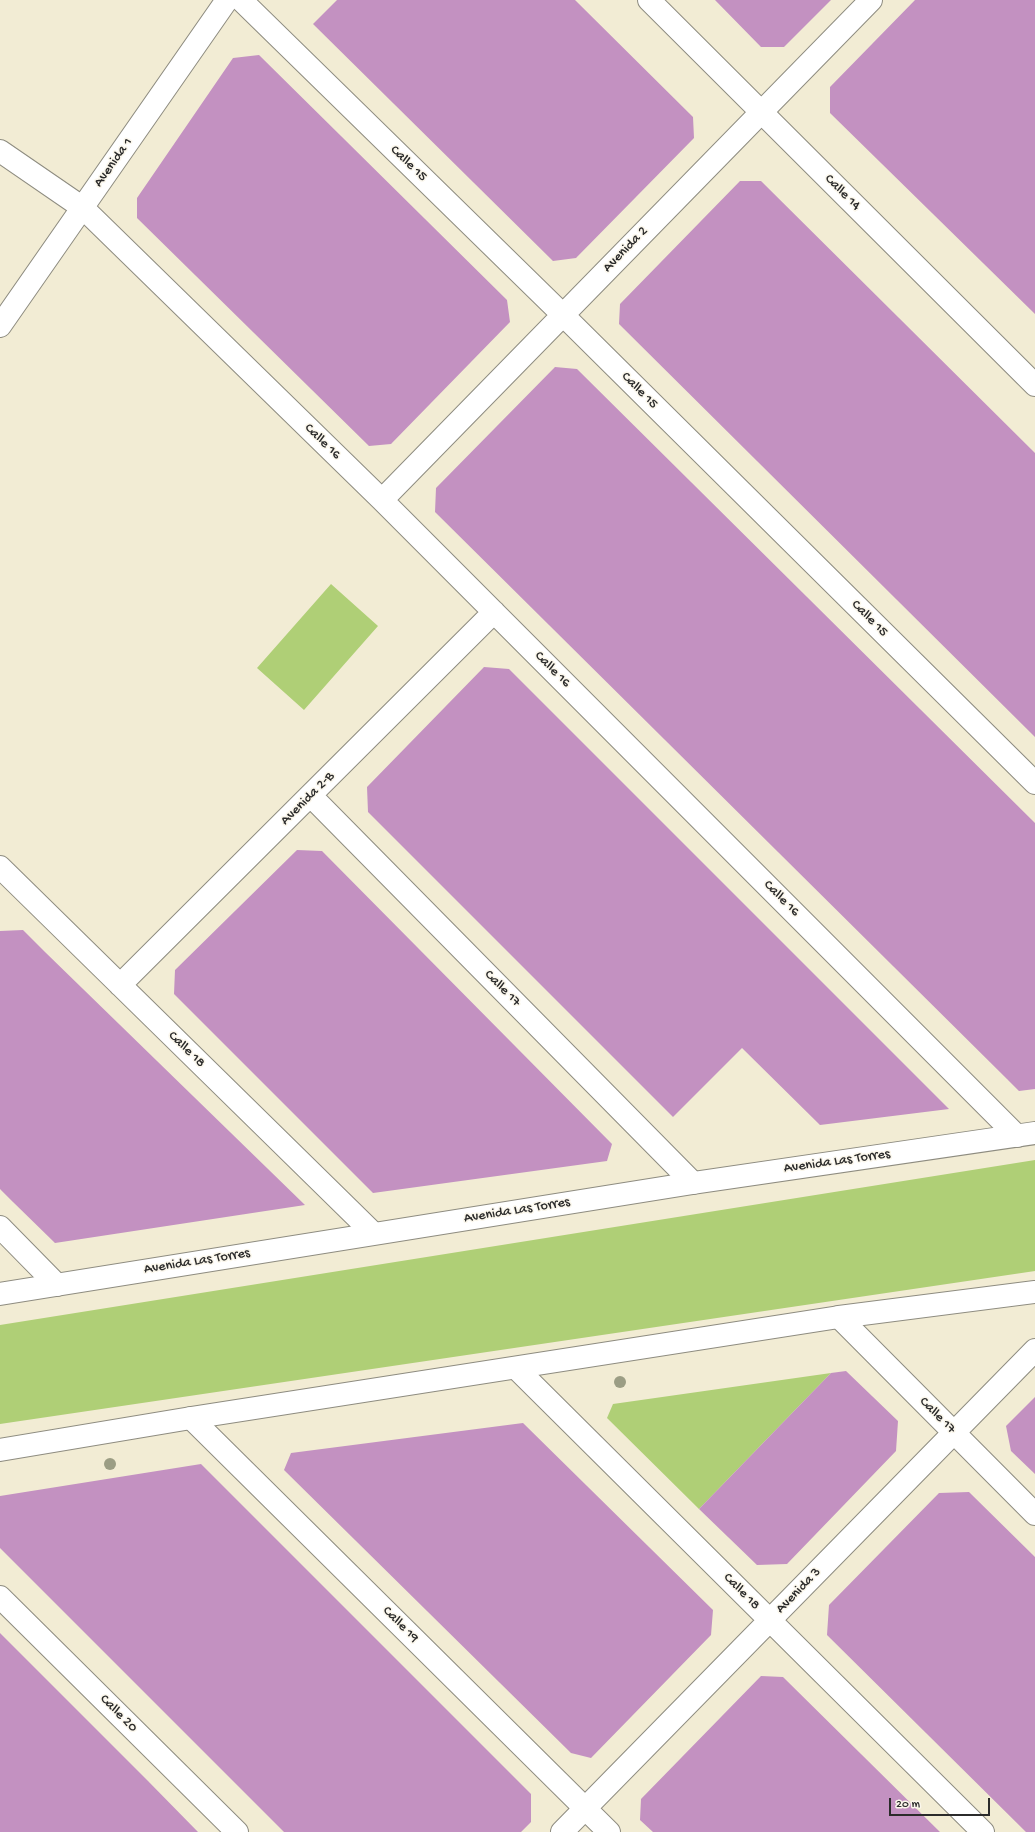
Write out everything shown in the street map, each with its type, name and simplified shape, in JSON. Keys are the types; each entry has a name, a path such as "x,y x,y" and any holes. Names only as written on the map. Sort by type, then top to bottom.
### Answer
{"street":[{"name":"Avenida 1","path":"0,326 227,0"},
{"name":"Calle 15","path":"241,0 563,315 1035,783"},
{"name":"Calle 14","path":"649,0 1035,386"},
{"name":"Avenida 2","path":"382,500 871,0"},
{"name":"Calle 16","path":"0,151 83,208 1026,1134"},
{"name":"Avenida 2-B","path":"120,985 312,796 494,612"},
{"name":"Calle 17","path":"312,796 693,1183"},
{"name":"Calle 18","path":"3,875 120,985 373,1233"},
{"name":"Avenida Las Torres","path":"0,1294 373,1233 693,1183 1026,1134"},
{"path":"0,1227 57,1285"},
{"path":"0,1450 191,1418 839,1317 1035,1292"},
{"name":"Calle 17","path":"839,1317 1035,1514"},
{"name":"Avenida 3","path":"562,1832 1035,1350"},
{"name":"Calle 18","path":"516,1368 982,1832"},
{"name":"Calle 19","path":"191,1418 609,1832"},
{"name":"Calle 20","path":"0,1597 237,1832"}],"green space":[{"path":"331,584 378,626 304,710 257,668"},
{"path":"1035,1160 1035,1271 0,1424 0,1325"},
{"path":"831,1373 699,1509 607,1418 613,1404"}],"building":[{"path":"337,0 575,0 693,117 694,138 576,258 553,261 313,24"},
{"path":"715,0 831,0 784,47 761,47"},
{"path":"915,0 1035,0 1035,314 830,113 830,87"},
{"path":"259,55 507,300 510,322 391,444 369,446 137,218 137,198 233,58"},
{"path":"740,181 761,181 1035,453 1035,737 619,324 620,304"},
{"path":"555,367 577,369 1035,823 1035,1089 1019,1091 435,512 436,488"},
{"path":"484,667 509,669 949,1109 820,1125 742,1048 673,1117 368,812 367,787"},
{"path":"297,850 322,851 612,1144 607,1161 373,1193 174,994 175,970"},
{"path":"23,930 305,1205 55,1243 0,1189 0,931"},
{"path":"846,1371 898,1421 896,1451 787,1564 757,1565 699,1509 831,1373"},
{"path":"1035,1397 1035,1474 1011,1451 1006,1426"},
{"path":"523,1423 713,1610 711,1635 591,1758 571,1753 284,1470 291,1453"},
{"path":"201,1464 531,1794 531,1822 521,1832 284,1832 0,1548 0,1496"},
{"path":"969,1492 1035,1557 1035,1832 1026,1832 827,1635 829,1605 939,1493"},
{"path":"0,1633 148,1781 198,1832 0,1832"},
{"path":"761,1676 783,1677 940,1832 653,1832 640,1820 641,1799"}]}
